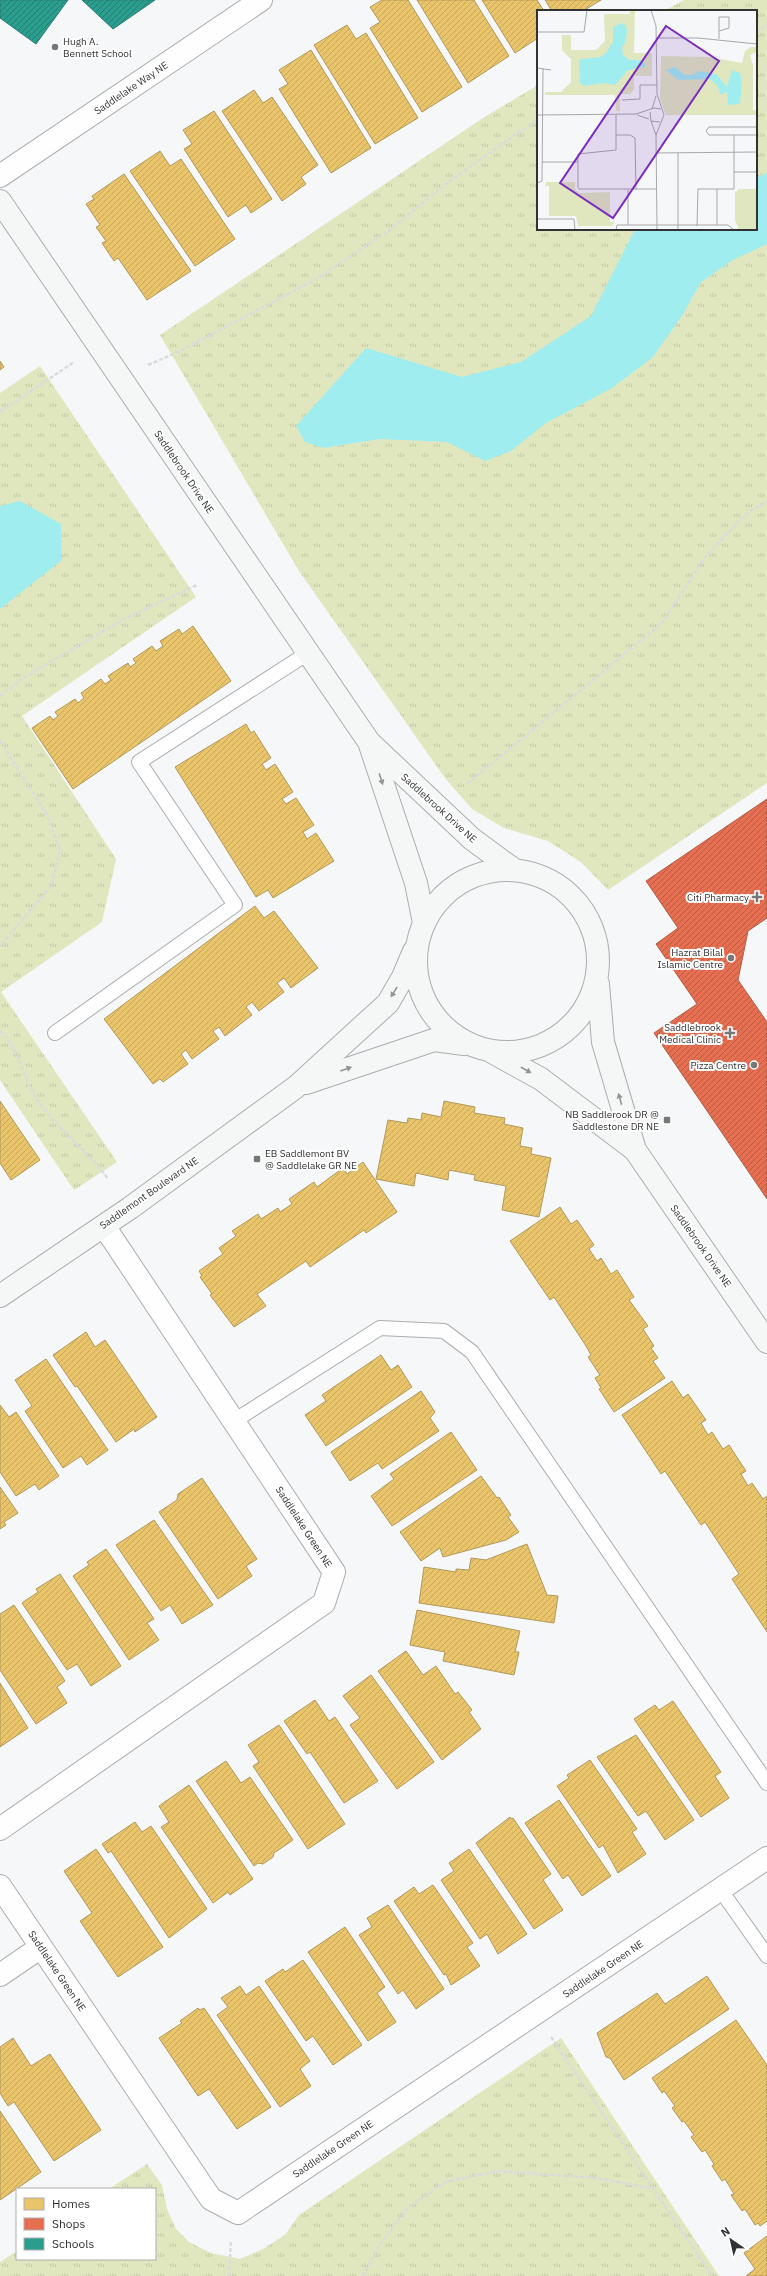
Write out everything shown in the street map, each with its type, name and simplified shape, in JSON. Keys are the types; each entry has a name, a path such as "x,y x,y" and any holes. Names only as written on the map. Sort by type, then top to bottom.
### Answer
{"street":[{"name":"Saddlelake Way NE","path":"0,176 261,0"},
{"name":"Saddlebrook Drive NE","path":"0,201 369,742 472,840 513,868 551,879 582,906 598,942 597,982 603,1042 635,1150"},
{"name":"Saddlebrook Drive NE","path":"369,742 416,883 424,923"},
{"path":"513,868 485,871 460,882 439,900 424,923 417,944 416,967 420,989 429,1010 446,1030 469,1044 492,1052 526,1051 558,1038 583,1014 597,982"},
{"name":"Saddlemont Boulevard NE","path":"0,1296 104,1226 296,1087 388,1003 403,977 417,944"},
{"name":"Saddlemont Boulevard NE","path":"296,1087 434,1040 469,1044"},
{"name":"Saddlebrook Drive NE","path":"492,1052 541,1078 635,1150 765,1334"},
{"name":"Saddlelake Green NE","path":"0,1829 324,1603 334,1572 104,1226"},
{"name":"Saddlelake Green NE","path":"0,1886 211,2199 238,2212 767,1858"},
{"path":"0,1975 41,1947"}],"lane":[{"path":"55,1033 235,905 140,762 308,653"},
{"path":"234,1421 380,1328 444,1331 472,1352 767,1783"},
{"path":"720,1889 767,1956"}],"path":[{"path":"757,32 767,25"},
{"path":"122,380 318,278 387,232 451,180 537,120"},
{"path":"0,412 52,375 99,348"},
{"path":"467,784 662,623 705,556 746,514 767,501"},
{"path":"0,696 23,678 126,618 197,585"},
{"path":"0,741 47,815 60,850 51,886 0,946"},
{"path":"0,1031 10,1040 36,1098 97,1164 108,1179"},
{"path":"536,2014 650,2188 712,2276"},
{"path":"363,2276 378,2245 408,2208 445,2182 498,2172 595,2178 650,2188"}],"green space":[{"path":"684,0 767,0 767,783 608,890 581,862 548,841 504,828 472,809 445,778 299,571 160,335 486,116 537,86 537,230 757,230 757,10 666,10"},
{"path":"40,366 196,597 22,716 116,859 102,922 1,992 117,1162 74,1190 0,1080 0,393"},
{"path":"561,2038 719,2276 0,2276 0,2262 16,2252 16,2260 156,2260 156,2188 111,2188 147,2164 162,2185 167,2209 176,2229 189,2242 211,2253 240,2259 263,2249 285,2235 299,2215"}],"water":[{"path":"767,173 767,244 733,260 701,282 683,314 653,357 612,388 546,423 511,451 485,461 447,442 380,439 323,448 305,442 296,426 366,348 462,377 521,362 591,316 634,230 757,230 757,178"},
{"path":"20,501 61,524 62,560 0,609 0,506"}],"building: Homes":[{"path":"382,0 408,0 462,87 422,112 370,28 380,22 370,7"},
{"path":"417,0 474,0 509,56 468,83"},
{"path":"482,0 537,0 543,10 537,10 537,39 515,53"},
{"path":"545,0 601,0 585,10 551,10"},
{"path":"347,25 356,39 366,33 418,118 375,144 314,45"},
{"path":"311,50 371,148 331,173 279,89 288,84 279,70"},
{"path":"254,90 263,103 272,97 318,165 301,177 306,184 282,201 222,111"},
{"path":"214,111 272,199 251,213 246,205 228,217 184,149 192,144 183,130"},
{"path":"160,151 170,166 181,159 235,239 195,266 130,171"},
{"path":"124,174 191,271 147,300 118,258 114,261 102,243 106,241 96,227 100,225 86,204 94,199 92,196"},
{"path":"0,361 4,367 0,370"},
{"path":"193,626 231,681 73,789 32,728 50,716 53,720 58,716 55,712 75,699 78,703 84,698 81,693 101,679 105,684 111,680 108,676 128,663 130,667 136,663 133,659 152,646 156,651 163,646 160,641 179,629 182,634"},
{"path":"246,724 251,733 254,731 271,758 262,764 266,770 275,764 293,792 282,799 286,804 296,798 314,825 303,832 307,839 316,833 334,861 273,898 268,890 256,897 175,767"},
{"path":"255,906 264,918 274,911 318,968 291,988 284,978 277,983 284,992 259,1011 252,1002 246,1007 252,1015 225,1036 219,1027 213,1031 219,1039 192,1059 186,1050 181,1054 188,1064 163,1082 160,1079 153,1084 104,1019"},
{"path":"0,1101 40,1160 11,1180 0,1163"},
{"path":"444,1101 475,1107 474,1113 505,1118 504,1124 523,1128 520,1146 532,1148 531,1154 551,1158 539,1217 502,1210 506,1186 474,1180 475,1175 449,1170 448,1180 416,1173 414,1186 376,1179 388,1120 407,1123 408,1118 421,1120 422,1113 441,1117"},
{"path":"363,1162 397,1212 366,1233 364,1230 310,1267 306,1261 257,1294 266,1306 234,1327 210,1295 212,1294 200,1277 202,1276 199,1271 223,1254 219,1248 236,1236 232,1231 258,1214 261,1219 278,1208 280,1212 292,1204 289,1199 314,1182 317,1187 343,1168 347,1174"},
{"path":"560,1207 571,1224 577,1220 594,1245 589,1249 597,1261 601,1258 611,1274 617,1270 634,1297 629,1300 648,1326 643,1329 654,1346 651,1348 658,1358 653,1361 665,1378 614,1412 599,1389 601,1388 595,1378 600,1375 588,1357 591,1355 586,1346 554,1297 550,1300 510,1241"},
{"path":"86,1332 95,1347 105,1340 157,1417 135,1432 134,1429 116,1442 77,1386 75,1387 53,1355"},
{"path":"381,1355 391,1370 398,1365 412,1387 326,1446 305,1415 326,1401 322,1395"},
{"path":"46,1359 108,1450 87,1465 81,1456 63,1468 25,1411 32,1406 15,1380"},
{"path":"672,1381 683,1398 688,1394 706,1420 701,1423 708,1435 712,1432 723,1449 729,1445 746,1471 741,1474 748,1486 752,1483 763,1499 767,1496 767,1632 732,1579 739,1574 705,1522 701,1525 665,1471 661,1474 622,1415"},
{"path":"421,1391 435,1412 430,1418 439,1431 382,1469 378,1463 350,1481 331,1452"},
{"path":"0,1405 9,1417 16,1412 59,1476 39,1490 35,1484 16,1496 0,1472"},
{"path":"451,1432 477,1470 392,1526 371,1496 394,1479 390,1474"},
{"path":"481,1476 497,1498 499,1497 511,1515 508,1517 519,1532 506,1540 443,1557 440,1548 421,1561 400,1532"},
{"path":"202,1478 257,1559 246,1566 252,1576 218,1599 159,1512 177,1500 178,1494"},
{"path":"0,1487 18,1513 4,1522 6,1525 0,1529"},
{"path":"154,1520 213,1605 182,1624 170,1605 161,1611 116,1545"},
{"path":"527,1544 547,1595 558,1596 554,1623 419,1603 424,1567 456,1572 456,1569 469,1570 471,1558 486,1560"},
{"path":"106,1549 154,1619 147,1623 159,1640 129,1660 73,1576 89,1565 87,1562"},
{"path":"60,1574 121,1666 91,1686 77,1664 67,1670 22,1603 38,1592 36,1589"},
{"path":"14,1605 65,1681 57,1687 67,1703 36,1724 0,1670 0,1614"},
{"path":"417,1610 520,1631 515,1652 519,1652 514,1675 443,1661 445,1652 410,1645"},
{"path":"406,1651 423,1675 436,1666 455,1694 458,1692 472,1710 469,1712 481,1729 442,1760 378,1671"},
{"path":"371,1675 434,1762 397,1789 350,1725 360,1718 343,1696"},
{"path":"0,1683 28,1728 0,1747"},
{"path":"315,1700 329,1721 335,1717 378,1781 344,1803 310,1752 307,1754 284,1721"},
{"path":"673,1701 721,1772 715,1776 729,1798 701,1817 634,1719 655,1705 659,1710"},
{"path":"279,1725 345,1824 308,1849 253,1766 259,1762 248,1745"},
{"path":"636,1735 694,1820 665,1840 646,1811 638,1816 597,1757"},
{"path":"590,1760 637,1829 632,1832 646,1854 618,1873 603,1845 599,1848 557,1786 569,1778 567,1775"},
{"path":"226,1761 241,1783 250,1777 293,1840 274,1853 273,1857 263,1864 258,1863 254,1866 196,1781"},
{"path":"189,1785 253,1879 230,1895 228,1892 213,1903 161,1827 169,1822 159,1806"},
{"path":"559,1800 611,1876 582,1896 568,1875 563,1879 525,1823"},
{"path":"510,1817 511,1819 513,1818 551,1874 543,1880 563,1910 534,1929 476,1843"},
{"path":"135,1822 142,1832 151,1826 207,1909 169,1938 111,1851 108,1853 102,1844"},
{"path":"96,1849 163,1947 118,1977 80,1921 92,1913 64,1871"},
{"path":"469,1849 527,1934 498,1954 487,1934 480,1939 441,1880 454,1871 449,1863"},
{"path":"433,1885 473,1943 467,1947 480,1966 451,1985 446,1974 444,1975 394,1901 414,1887 419,1894"},
{"path":"388,1905 444,1989 416,2009 403,1990 398,1994 359,1935 372,1927 367,1918"},
{"path":"345,1927 385,1987 377,1993 396,2022 368,2041 308,1952"},
{"path":"303,1960 362,2045 333,2065 313,2036 306,2041 265,1981 283,1969 285,1972"},
{"path":"707,1976 729,2009 624,2080 610,2058 606,2057 597,2033 657,1993 665,2004"},
{"path":"240,1986 246,1995 259,1986 310,2061 300,2069 311,2086 280,2107 217,2015 228,2007 221,1998"},
{"path":"198,2008 200,2010 204,2008 271,2107 237,2129 209,2089 198,2096 159,2038 182,2023 180,2021"},
{"path":"736,2020 767,2065 767,2221 760,2226 758,2223 755,2225 745,2209 742,2211 731,2195 734,2194 725,2179 722,2181 712,2166 714,2164 705,2150 702,2152 691,2137 694,2135 672,2108 675,2106 664,2091 662,2093 652,2078"},
{"path":"13,2038 31,2066 50,2054 101,2130 54,2161 14,2102 8,2106 0,2093 0,2047"},
{"path":"0,2111 41,2172 0,2200"},
{"path":"767,2236 767,2276 746,2276 755,2269 744,2253"}],"building: Shops":[{"path":"767,799 767,918 748,931 738,980 767,1022 767,1199 654,1033 697,1004 656,944 678,928 646,881"}],"building: Schools":[{"path":"0,0 68,0 36,44 0,18"},
{"path":"82,0 155,0 113,29"}],"place":[{"name":"Hugh A. Bennett School","path":"55,47"},
{"name":"Citi Pharmacy","path":"757,897"},
{"name":"Hazrat Bilal Islamic Centre","path":"731,958"},
{"name":"Saddlebrook Medical Clinic","path":"730,1033"},
{"name":"Pizza Centre","path":"754,1065"},
{"name":"NB Saddlerook DR @ Saddlestone DR NE","path":"667,1120"},
{"name":"EB Saddlemont BV @ Saddlelake GR NE","path":"257,1159"}]}
